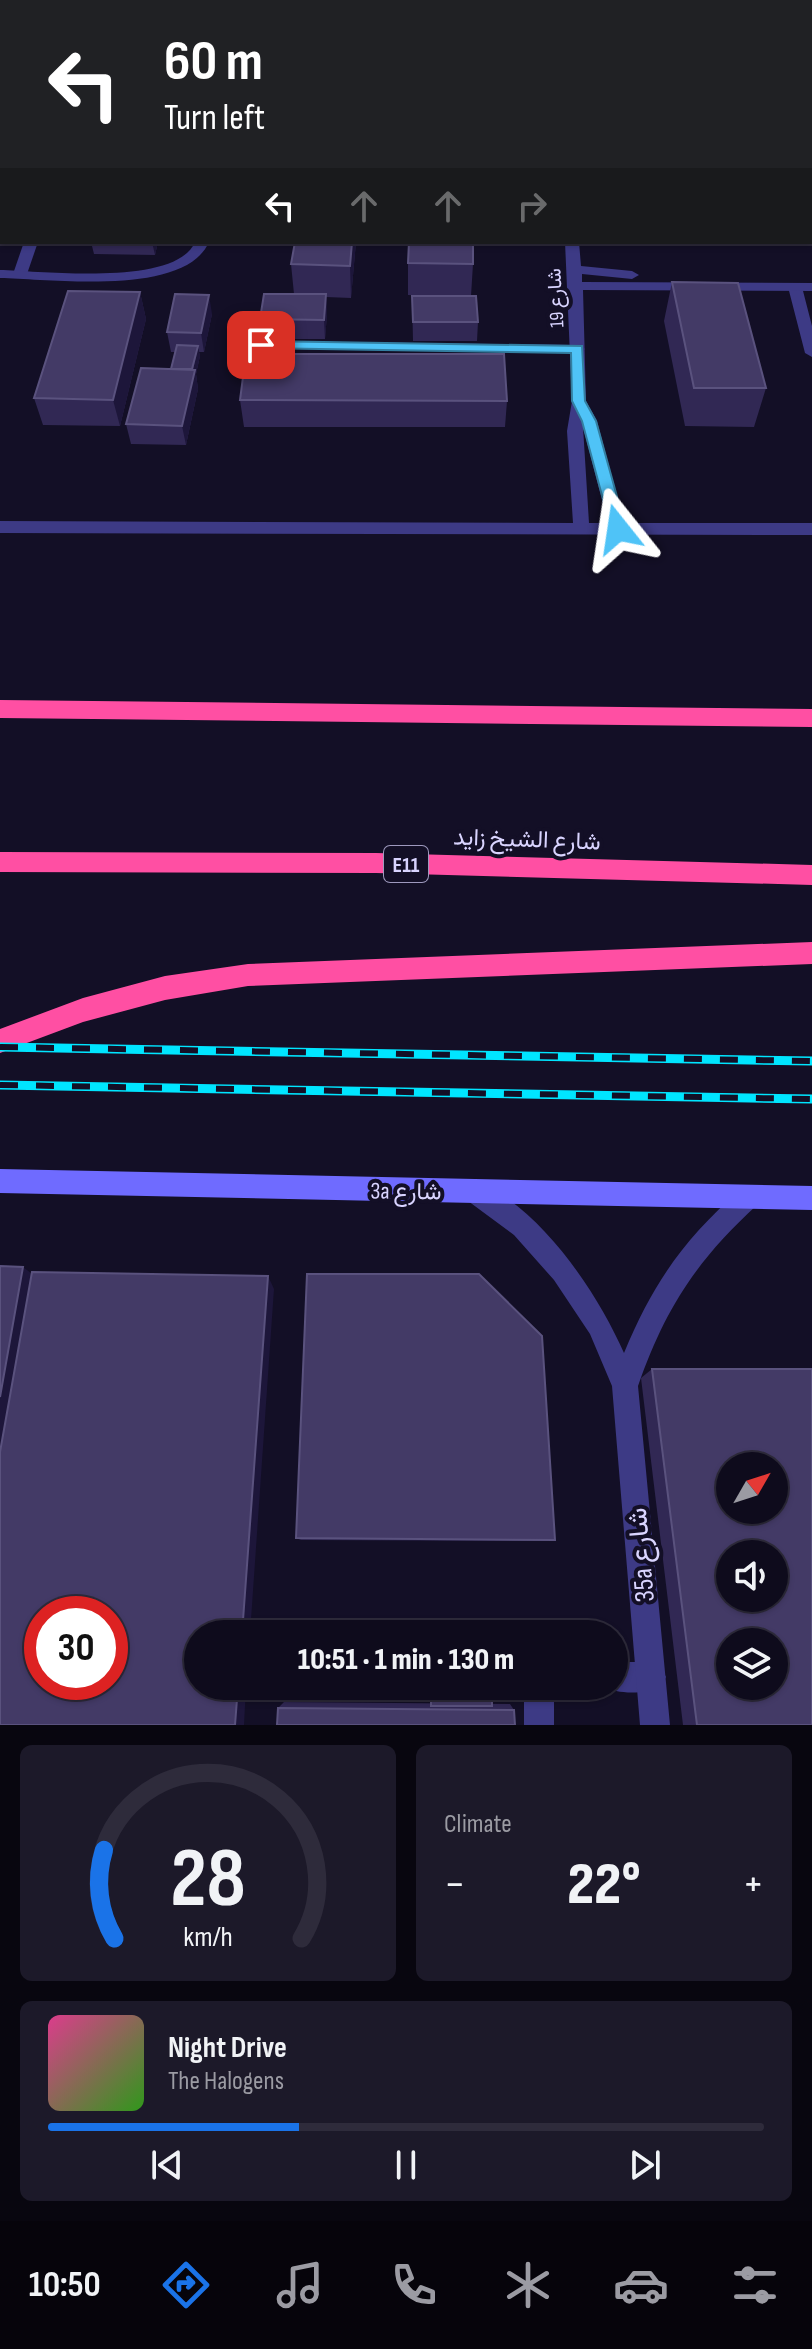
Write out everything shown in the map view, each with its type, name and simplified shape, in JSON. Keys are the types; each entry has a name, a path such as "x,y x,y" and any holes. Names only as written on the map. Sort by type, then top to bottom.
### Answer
{"highway":[{"path":"0,709 812,718"},
{"name":"شارع الشيخ زايد","path":"0,862 376,863 812,875"},
{"path":"0,1041 110,1003 165,988 248,975 812,953"}],"street":[{"path":"20,274 30,244"},
{"path":"0,274 142,276 177,267 191,259 201,244"},
{"name":"شارع 19","path":"572,244 579,401 575,431 581,528"},
{"path":"574,269 711,285"},
{"path":"576,286 812,287"},
{"path":"795,287 812,353"},
{"path":"261,345 578,349"},
{"name":"شارع 19","path":"579,401 589,421 618,529"},
{"path":"0,527 812,529"},
{"name":"3a شارع","path":"0,1181 812,1198"},
{"name":"35a شارع","path":"476,1193 522,1227 563,1271 599,1325 625,1386 655,1725"},
{"name":"35a شارع","path":"625,1386 645,1326 673,1275 708,1232 749,1197"},
{"path":"628,1677 651,1677"},
{"path":"539,1700 539,1725"}],"building":[{"path":"295,244 352,244 350,266 291,264"},
{"path":"409,244 473,244 473,264 408,263"},
{"path":"672,282 738,283 766,388 694,388"},
{"path":"68,291 140,292 113,400 34,398"},
{"path":"175,294 209,295 201,333 167,332"},
{"path":"264,294 326,294 324,320 260,319"},
{"path":"412,296 476,296 478,322 413,322"},
{"path":"177,345 198,346 192,369 171,369"},
{"path":"246,354 504,354 507,401 240,400"},
{"path":"141,368 195,370 182,426 126,424"},
{"path":"0,1266 23,1267 0,1397"},
{"path":"32,1272 268,1276 243,1620 184,1620 184,1700 237,1700 235,1725 0,1725 0,1452"},
{"path":"307,1274 479,1274 542,1336 555,1540 296,1538"},
{"path":"652,1369 812,1369 812,1725 697,1725"},
{"path":"431,1700 492,1700 492,1706 431,1706"},
{"path":"278,1708 514,1710 515,1725 277,1725"}],"railway":[{"path":"0,1047 812,1061"},
{"path":"0,1085 812,1099"}],"route":[{"path":"261,345 578,349 579,401 589,421 618,529"}]}
